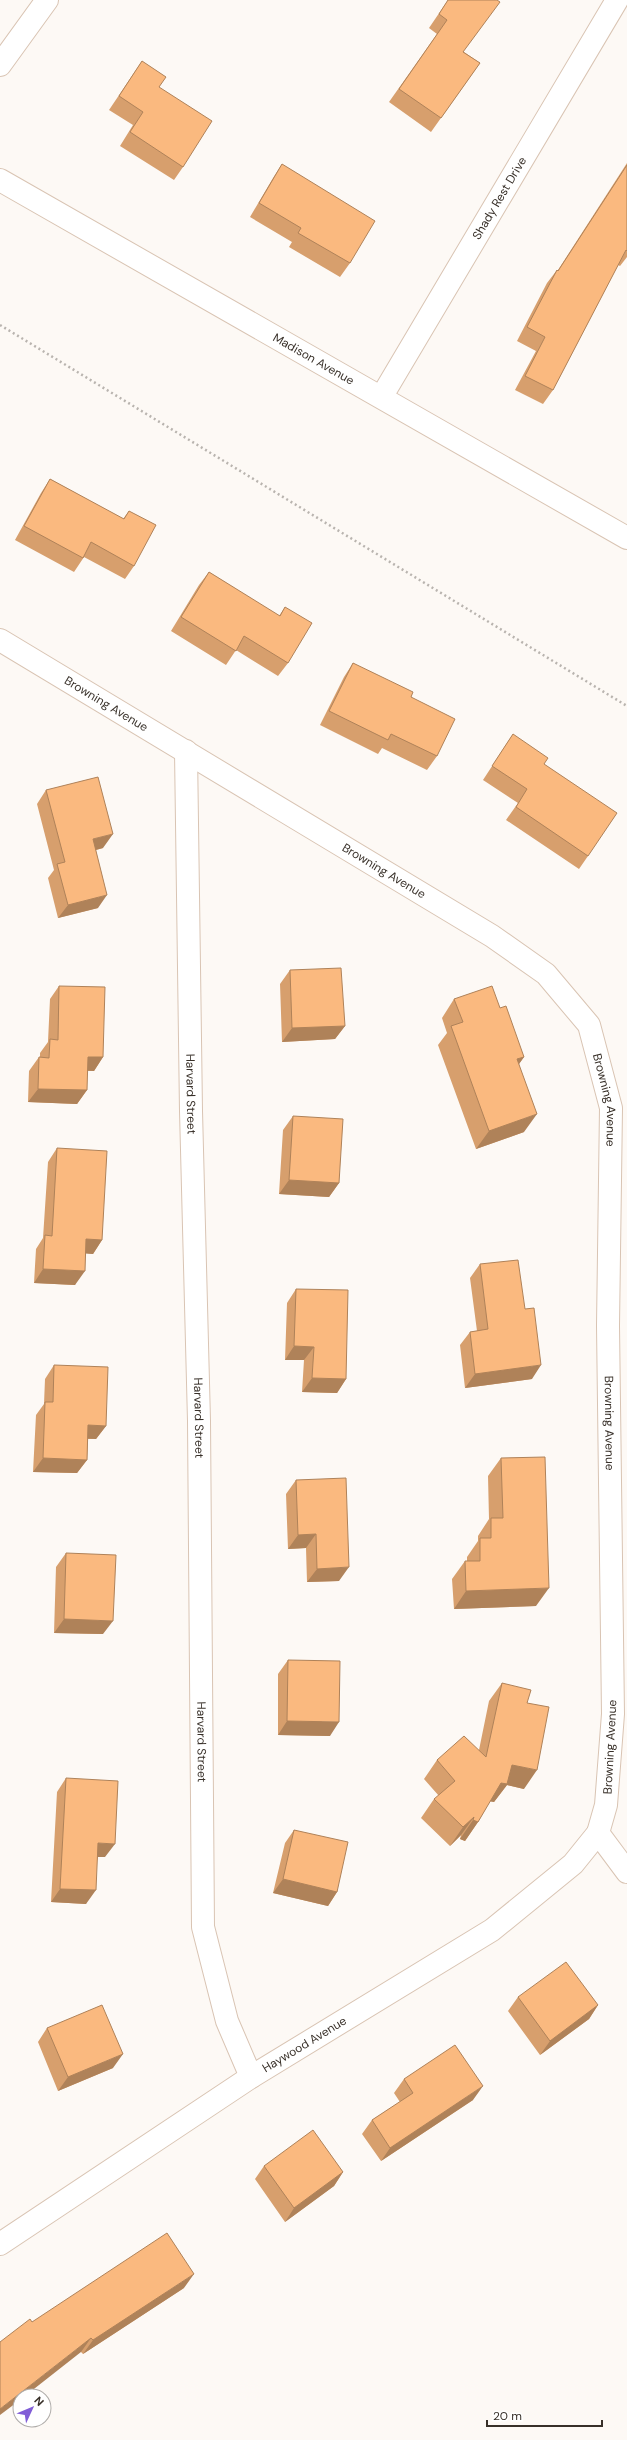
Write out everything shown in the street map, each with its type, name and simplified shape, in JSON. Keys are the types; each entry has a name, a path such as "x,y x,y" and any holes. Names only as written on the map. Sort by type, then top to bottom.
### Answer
{"street":[{"path":"0,65 47,0"},
{"name":"Shady Rest Drive","path":"382,396 617,0"},
{"name":"Madison Avenue","path":"0,180 382,396 627,538"},
{"name":"Browning Avenue","path":"0,640 492,936 546,974 590,1025 611,1108 608,1326 613,1714 606,1805 598,1834"},
{"name":"Harvard Street","path":"186,751 191,1111 199,1421 203,1927 227,2021 251,2077"},
{"path":"598,1834 627,1872"},
{"name":"Haywood Avenue","path":"0,2244 251,2077 492,1930 573,1864 598,1834"}],"path":[{"path":"0,325 627,706"}],"building":[{"path":"448,0 497,0 500,2 463,52 480,63 441,118 399,89 447,20 439,14"},
{"path":"142,61 166,77 159,87 212,121 183,167 130,132 143,112 119,96"},
{"path":"282,164 375,221 350,263 298,233 301,228 259,203"},
{"path":"627,165 627,251 626,250 553,390 525,376 545,337 527,327 557,270 558,271"},
{"path":"50,479 124,519 129,511 156,525 134,566 91,542 83,558 24,526"},
{"path":"209,572 280,616 285,607 312,623 288,663 244,636 236,651 181,617"},
{"path":"353,663 413,692 411,697 455,719 437,756 391,734 388,740 329,711"},
{"path":"513,734 548,758 544,764 617,813 588,856 516,807 527,789 492,766"},
{"path":"98,777 113,834 93,839 107,895 68,905 57,864 65,862 46,790"},
{"path":"341,968 345,1026 292,1028 290,970"},
{"path":"59,986 105,987 103,1057 88,1057 87,1090 38,1089 39,1057 49,1058 50,1039 58,1040"},
{"path":"492,986 500,1008 506,1006 524,1057 517,1059 537,1114 489,1131 451,1026 463,1022 454,999"},
{"path":"293,1116 343,1119 339,1183 289,1180"},
{"path":"57,1148 107,1151 102,1240 86,1239 85,1271 43,1269 45,1235 52,1236"},
{"path":"518,1260 525,1309 534,1308 541,1365 475,1374 470,1332 488,1329 480,1264"},
{"path":"296,1289 348,1290 346,1379 312,1378 314,1347 294,1346"},
{"path":"54,1365 108,1367 106,1426 88,1425 87,1460 43,1458 45,1402 53,1402"},
{"path":"545,1457 549,1588 466,1591 465,1561 480,1561 480,1538 491,1538 491,1518 503,1518 501,1458"},
{"path":"346,1478 349,1567 317,1569 316,1534 298,1535 296,1480"},
{"path":"66,1553 116,1555 113,1621 64,1619"},
{"path":"288,1660 340,1661 339,1722 287,1721"},
{"path":"502,1683 531,1690 527,1703 549,1707 537,1770 512,1765 507,1784 501,1783 478,1822 473,1820 474,1817 463,1827 434,1799 455,1781 437,1760 464,1736 486,1757"},
{"path":"66,1778 118,1781 115,1844 98,1843 96,1890 60,1889"},
{"path":"294,1830 348,1842 337,1892 283,1879"},
{"path":"566,1962 598,2005 550,2041 518,1997"},
{"path":"102,2005 123,2054 68,2077 47,2028"},
{"path":"455,2045 483,2086 390,2148 372,2120 413,2093 404,2079"},
{"path":"313,2130 343,2172 294,2208 264,2166"},
{"path":"167,2233 194,2274 93,2340 91,2338 27,2388 12,2388 12,2400 0,2409 0,2342 30,2319 32,2322"}]}
